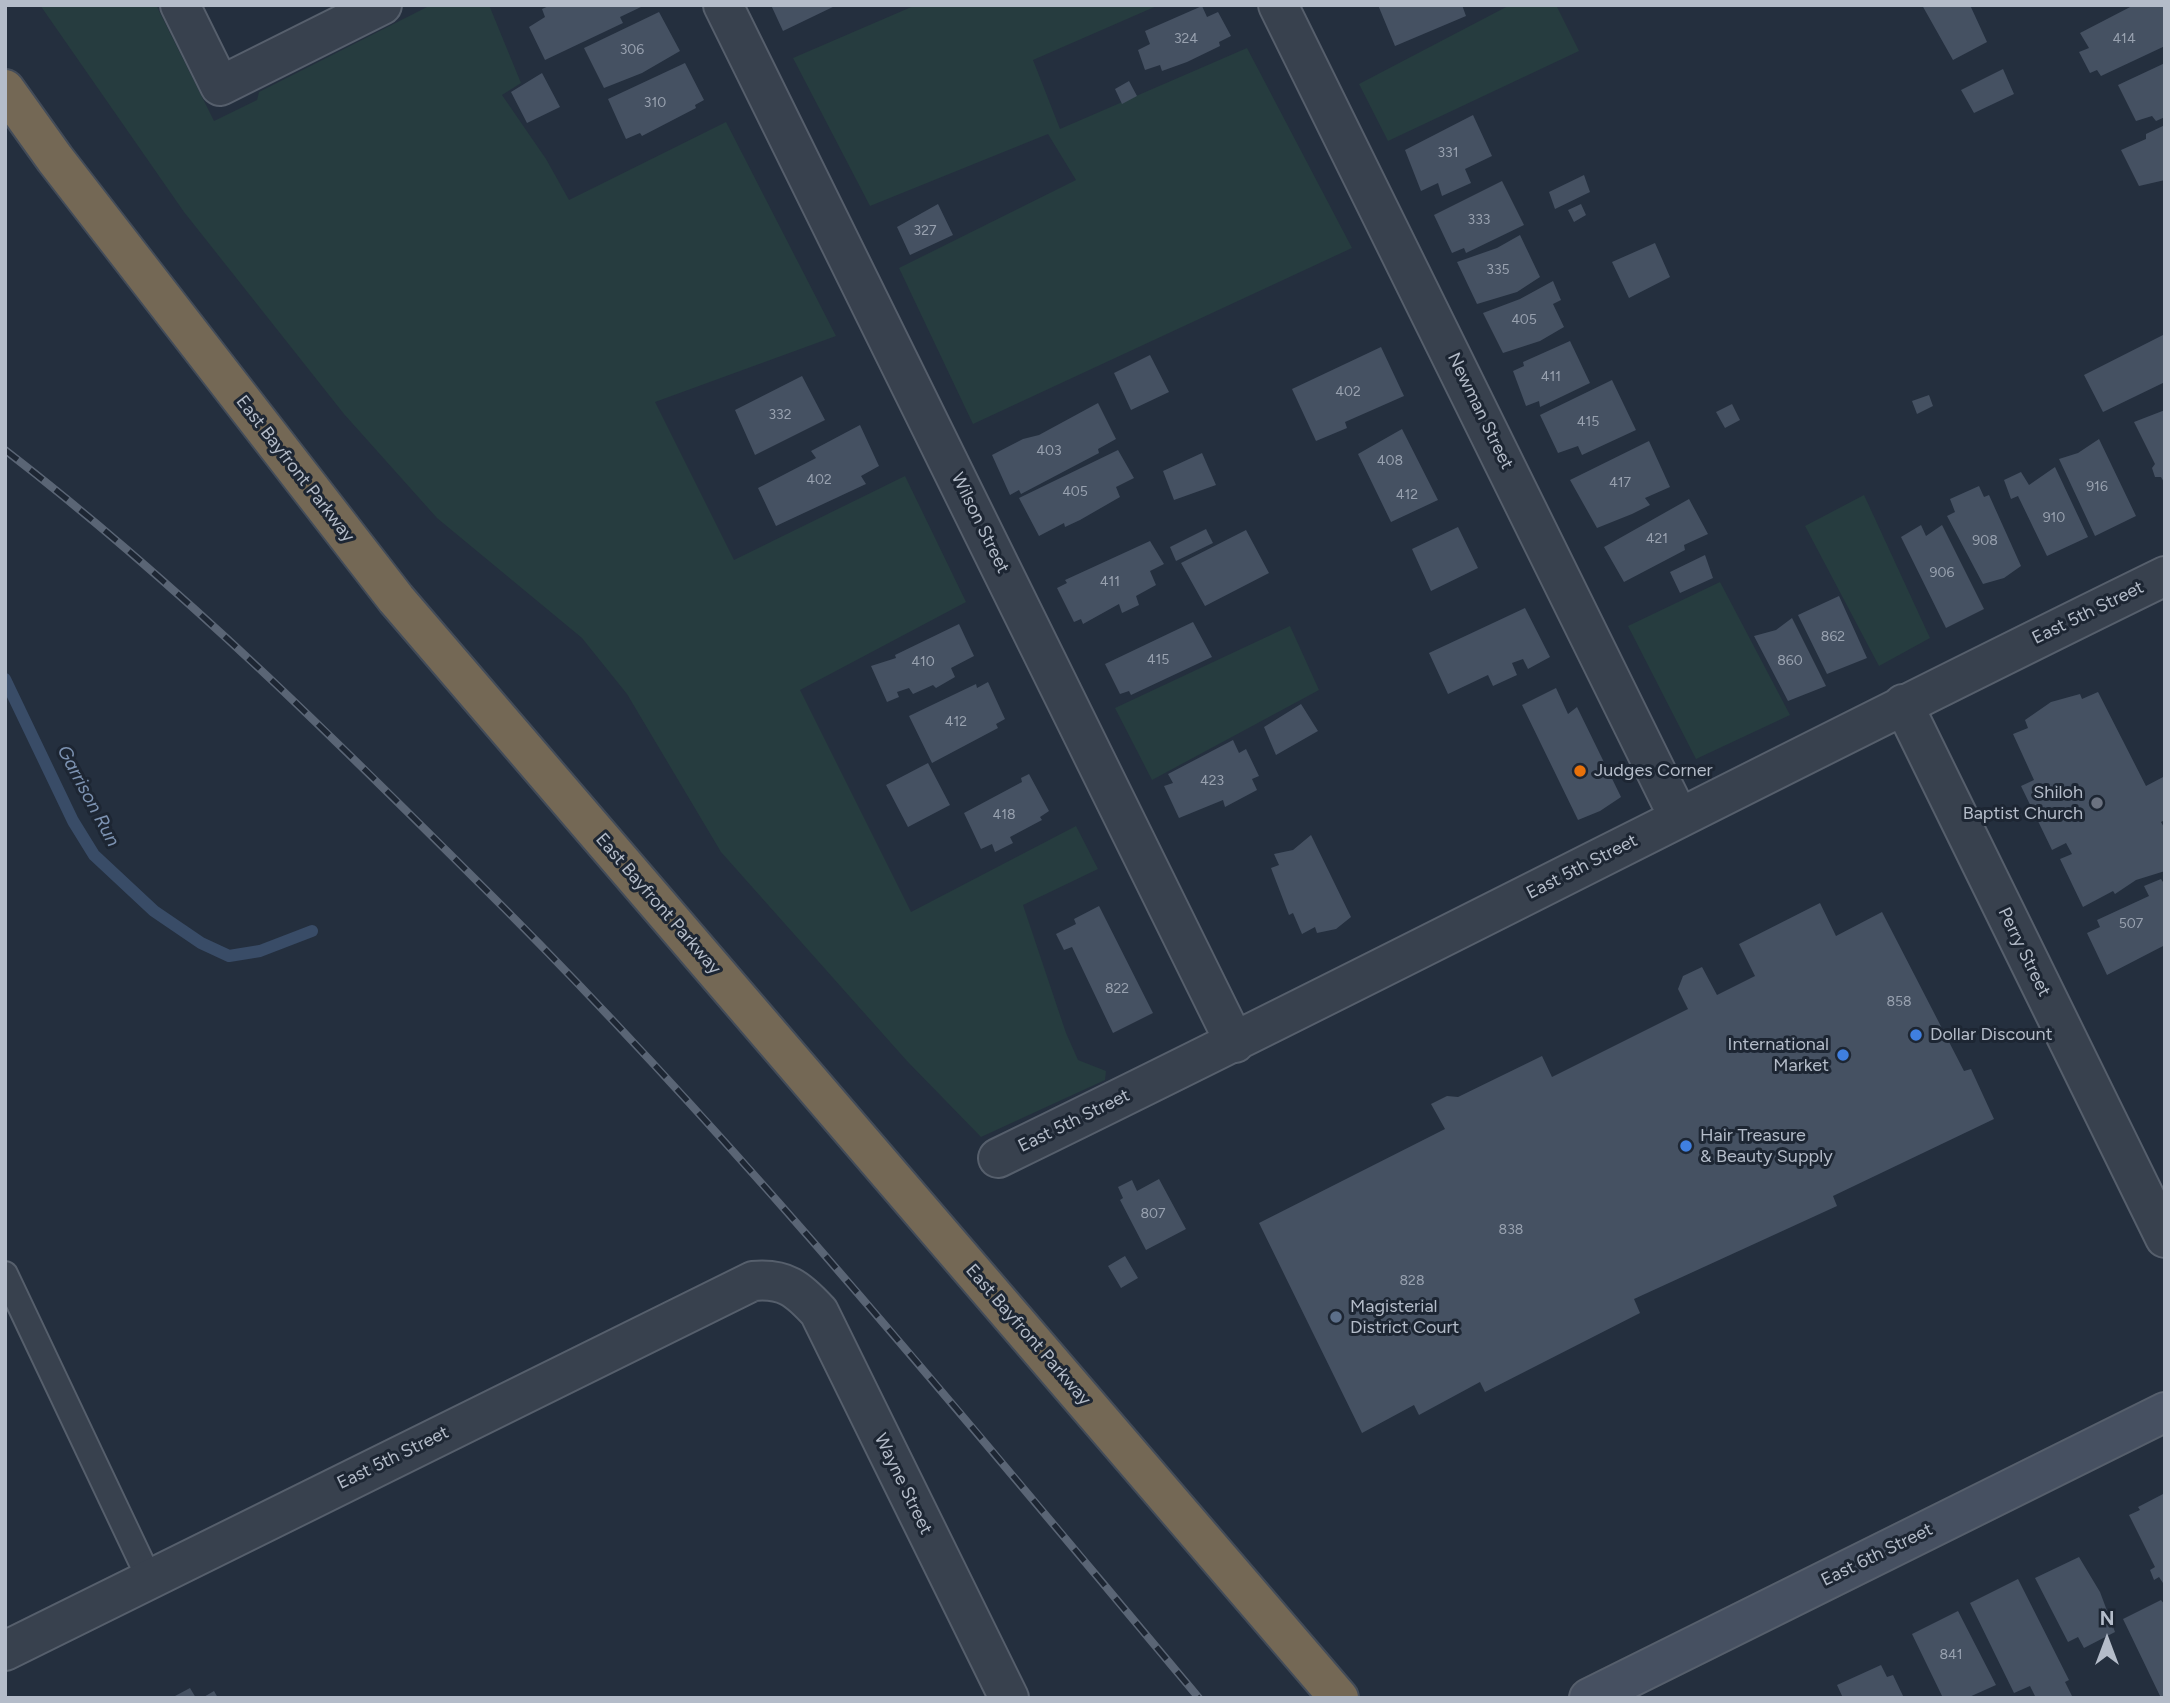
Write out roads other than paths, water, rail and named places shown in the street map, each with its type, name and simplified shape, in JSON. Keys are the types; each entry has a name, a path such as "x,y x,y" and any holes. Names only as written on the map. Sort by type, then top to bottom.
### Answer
{"highway":[{"name":"East Bayfront Parkway","path":"5,89 63,170 396,599 1339,1698"}],"main road":[{"name":"East 6th Street","path":"1589,1698 2165,1412"}],"street":[{"path":"180,5 220,86 382,5"},
{"name":"Wilson Street","path":"723,5 1235,1043"},
{"name":"Newman Street","path":"1278,5 1679,818"},
{"name":"East 5th Street","path":"998,1158 1235,1043 1903,704 2165,576"},
{"name":"Perry Street","path":"1903,704 2165,1238"},
{"name":"East 5th Street","path":"5,1651 753,1281 784,1282"},
{"name":"Wayne Street","path":"784,1282 793,1286 819,1312 1009,1698"}],"lane":[{"path":"5,1274 149,1578"}],"waterway":[{"name":"Garrison Run","path":"5,679 73,821 94,855 154,911 201,943 229,956 260,951 312,931"}],"railway":[{"path":"5,450 136,558 262,671 444,848 596,1002 860,1296 1199,1698"}],"place":[{"name":"Judges Corner","path":"1580,771"},
{"name":"Shiloh Baptist Church","path":"2097,803"},
{"name":"Dollar Discount","path":"1916,1035"},
{"name":"International Market","path":"1843,1055"},
{"name":"Hair Treasure & Beauty Supply","path":"1686,1146"},
{"name":"Magisterial District Court","path":"1336,1317"}]}
